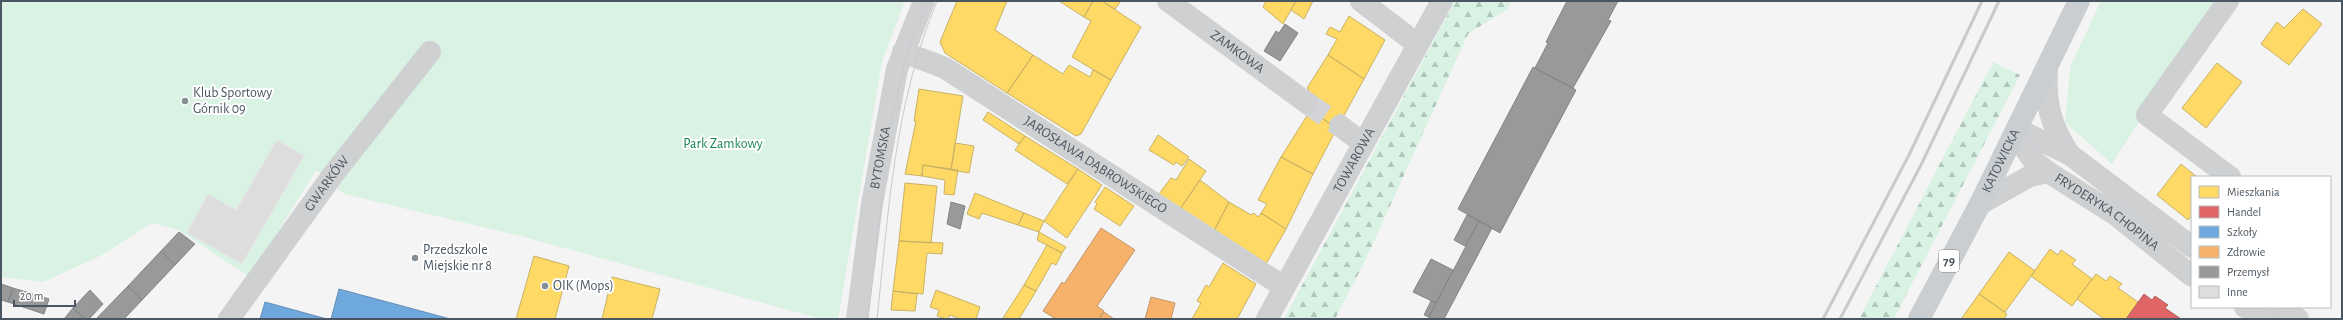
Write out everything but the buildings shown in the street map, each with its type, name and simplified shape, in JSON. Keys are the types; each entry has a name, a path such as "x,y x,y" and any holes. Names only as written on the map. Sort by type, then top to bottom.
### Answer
{"main road":[{"name":"KATOWICKA","path":"1919,319 1980,204 2047,70 2079,1"}],"street":[{"name":"BYTOMSKA","path":"857,319 872,204 897,69 924,1"},
{"name":"ZAMKOWA","path":"1168,1 1307,103"},
{"path":"1361,1 1418,44"},
{"name":"TOWAROWA","path":"1267,319 1362,143 1442,1"},
{"path":"2228,1 2147,115 2229,176"},
{"name":"GWARKÓW","path":"229,319 335,172 430,52"},
{"name":"JAROSŁAWA DĄBROWSKIEGO","path":"903,52 945,68 1284,287"},
{"name":"FRYDERYKA CHOPINA","path":"2047,70 2046,86 2049,114 2056,132 2070,154"},
{"path":"1340,126 1362,143"},
{"name":"FRYDERYKA CHOPINA","path":"2016,131 2070,154 2191,246"},
{"name":"FRYDERYKA CHOPINA","path":"2016,131 2033,160 2048,172 2116,215 2191,275"},
{"name":"FRYDERYKA CHOPINA","path":"1980,204 2030,176 2048,172"},
{"name":"FRYDERYKA CHOPINA","path":"2165,254 2191,262"},
{"path":"2247,308 2268,319"},
{"path":"2284,308 2298,319"}],"green space":[{"name":"Park Zamkowy","path":"1,1 905,1 882,62 838,319 821,319 521,236 344,194 316,170 250,277 178,230 152,223 100,256 43,282 1,277"},
{"path":"1455,1 1512,1 1507,9 1468,34 1365,261 1335,319 1284,319"},
{"path":"2101,1 2216,1 2112,164 2065,122 2070,67"},
{"path":"1993,62 2020,75 1894,319 1859,319"}],"tunnel":[{"path":"1307,103 1340,126"}],"tram line":[{"path":"868,319 890,126 905,61 927,1"},
{"path":"877,319 890,197 902,118 911,79 937,1"}],"railway":[{"path":"1823,319 1909,155 1982,1"},
{"path":"1840,319 1922,163 1999,1"}],"place":[{"name":"Klub Sportowy Górnik 09","path":"185,101"},
{"name":"Przedszkole Miejskie nr 8","path":"415,258"},
{"name":"OIK (Mops)","path":"545,286"}]}
